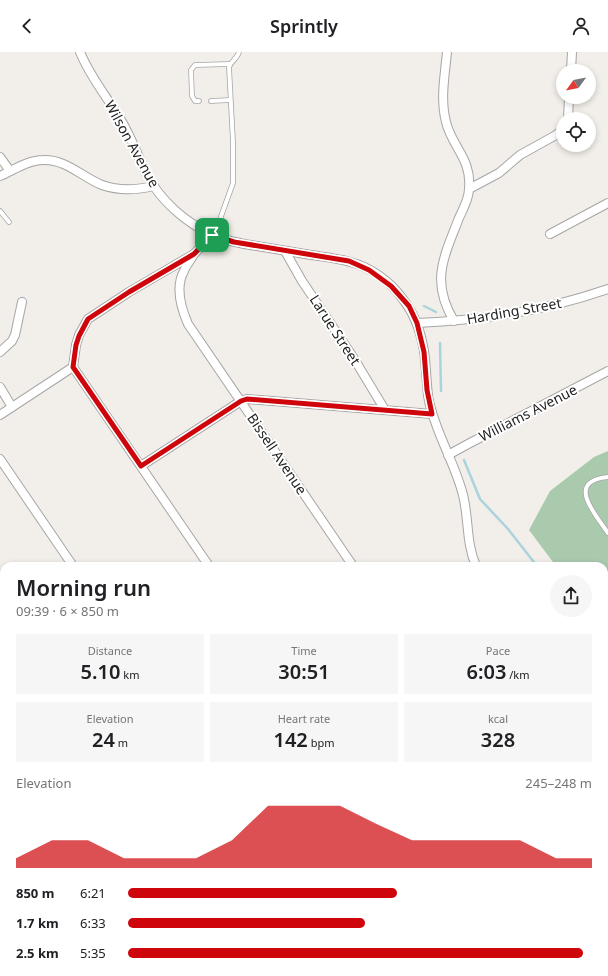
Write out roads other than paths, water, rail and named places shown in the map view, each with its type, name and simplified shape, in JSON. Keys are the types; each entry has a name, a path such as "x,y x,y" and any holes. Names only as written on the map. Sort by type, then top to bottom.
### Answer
{"street":[{"name":"Wilson Avenue","path":"80,52 91,76 125,127 154,186 174,209 197,227 213,235 234,242 349,261 369,270 391,286 409,306 417,323 424,352 427,390 432,414 459,480 464,497 469,543 475,562"},
{"path":"447,52 444,78 445,120 453,139 465,159 469,174 468,195 444,257 442,268 441,290 444,301 454,321"},
{"path":"570,52 571,64"},
{"path":"469,189 499,173 520,155 556,135"},
{"path":"0,157 10,171"},
{"path":"0,176 33,161 53,160 62,163 102,185 129,189 154,186"},
{"path":"550,234 608,203"},
{"path":"207,562 73,367 76,345 88,319 129,292 194,254 213,235"},
{"name":"Larue Street","path":"285,251 302,281 353,357 385,410"},
{"name":"Bissell Avenue","path":"194,254 183,272 180,284 181,304 192,330 350,562"},
{"name":"Harding Street","path":"417,323 454,321 520,313 578,299 608,289"},
{"path":"0,352 12,341 15,335 22,302"},
{"path":"0,414 73,367"},
{"name":"Williams Avenue","path":"448,455 608,371"},
{"path":"0,386 12,407"},
{"path":"141,466 241,401 247,399 432,414"},
{"path":"0,459 70,562"}],"lane":[{"path":"199,101 195,101 192,96 192,67 195,65 230,64 235,60 239,52"},
{"path":"213,235 233,183 230,64"},
{"path":"211,101 230,100"},
{"path":"0,211 9,222"},
{"path":"608,477 595,479 588,485 585,492 586,501 608,533"}],"waterway":[{"path":"424,306 436,312"},
{"path":"440,343 441,391"},
{"path":"464,460 480,499 508,529 534,562"}]}
